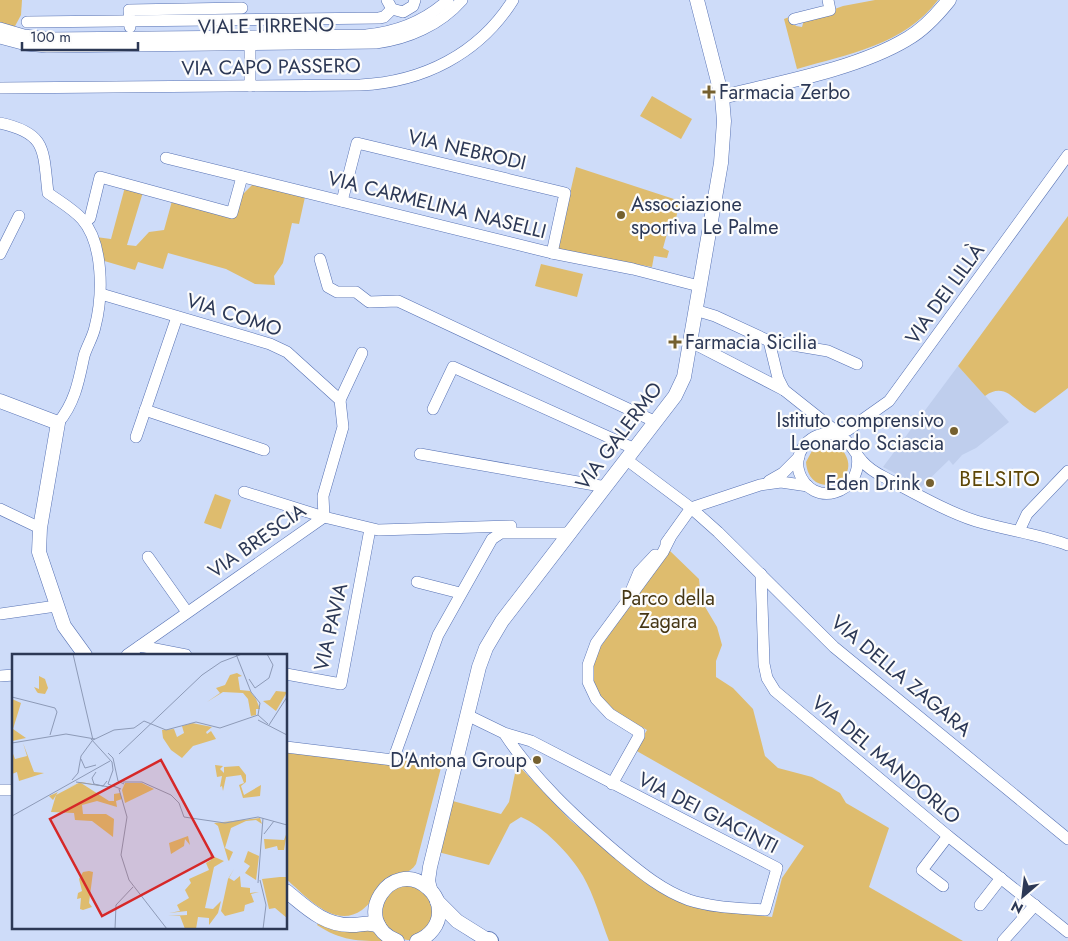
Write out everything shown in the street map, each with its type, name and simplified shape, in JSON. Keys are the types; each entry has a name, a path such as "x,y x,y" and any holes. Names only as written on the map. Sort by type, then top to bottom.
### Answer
{"main road":[{"name":"VIA GALERMO","path":"452,775 482,656 494,633 656,422 680,386 721,163 724,120 722,97 697,0"},
{"path":"722,97 857,61 895,45 908,39 929,22 948,0"},
{"path":"0,401 58,423 40,528 39,552 56,606 68,633 84,654"},
{"path":"338,923 362,916 391,883 409,879 418,874 424,865 440,805 452,775"},
{"path":"417,941 428,935 436,924 439,910 428,874 452,775"},
{"path":"409,879 420,882 457,921 490,941"},
{"path":"288,893 316,915 338,923 352,925 369,923 379,926"},
{"path":"376,902 375,912 379,926 385,934 397,941"}],"street":[{"path":"27,22 379,18 384,16 389,5 397,12 408,10 415,0"},
{"name":"VIALE TIRRENO","path":"359,39 409,25 429,15 448,0"},
{"name":"VIALE TIRRENO","path":"0,38 35,46 130,42 245,42 359,39 383,42 418,31 439,20 462,0"},
{"name":"VIA CAPO PASSERO","path":"0,88 380,84 414,76 444,64 471,47 496,23 513,0"},
{"path":"794,19 830,10 828,0"},
{"path":"130,42 129,10 242,4 242,20 250,86"},
{"name":"VIALE TIRRENO","path":"0,28 24,36 130,42"},
{"path":"0,122 25,129 37,141 44,162 48,193 78,216 88,228 98,261 101,294 95,328 84,355 81,377 66,414 58,423"},
{"name":"VIA NEBRODI","path":"342,201 357,143 565,193 552,253"},
{"name":"VIA DEI LILLÀ","path":"835,433 883,408 889,402 1068,155"},
{"name":"VIA CARMELINA NASELLI","path":"166,158 552,253 633,269 699,286"},
{"path":"90,218 100,177 232,213 242,177"},
{"path":"0,254 19,216"},
{"path":"320,259 325,284 331,290 356,292 368,302 398,301 656,422"},
{"name":"VIA COMO","path":"101,294 277,347 297,361 340,400"},
{"path":"695,310 716,316 769,341 828,350 857,364"},
{"path":"136,437 176,316"},
{"path":"689,340 784,390 835,433 857,454 862,462 880,476"},
{"path":"769,341 778,378 784,390"},
{"path":"244,492 324,517 323,496 343,427 340,400 362,353"},
{"path":"433,409 453,367 631,455 696,506 710,519 718,532"},
{"path":"145,410 264,450"},
{"path":"612,784 639,732 610,714 596,699 588,682 588,665 596,643 626,602 639,580 643,567 696,506 760,485 783,473 799,457 806,443 818,435 835,433"},
{"path":"420,454 606,487"},
{"path":"760,485 781,482 808,486 822,493 837,492 850,484 855,477 858,462 857,454"},
{"path":"799,457 800,473 808,486"},
{"path":"1019,531 1027,514 1068,471"},
{"path":"855,477 868,473 880,476 964,516 1068,545"},
{"path":"710,519 710,508 713,501"},
{"path":"696,506 718,532"},
{"path":"0,509 40,528"},
{"name":"VIA BRESCIA","path":"129,654 324,517 370,529 573,530"},
{"name":"VIA PAVIA","path":"288,674 341,684 370,529"},
{"path":"288,747 393,760 438,635 492,539 501,533 573,530"},
{"name":"VIA DELLA ZAGARA","path":"718,532 834,647 1068,839"},
{"path":"148,557 187,612"},
{"name":"VIA DEL MANDORLO","path":"761,574 764,664 767,678 774,691 948,836 1068,932"},
{"path":"417,582 460,593"},
{"path":"0,614 56,606"},
{"path":"140,646 181,654"},
{"name":"VIA DEI GIACINTI","path":"467,715 504,732 531,741 777,868 765,910 704,904 689,900 658,885 581,822 522,761 504,732"},
{"path":"943,886 922,870 948,836"},
{"path":"980,905 1001,878"},
{"path":"1004,941 1035,906"}],"shaded area":[{"name":"Istituto comprensivo Leonardo Sciascia","path":"958,366 1009,422 976,448 962,455 953,465 949,460 921,487 883,467"}],"green space":[{"path":"0,0 22,0 21,15 14,28 0,23"},
{"path":"875,0 938,0 909,28 892,38 874,46 797,69 784,19 789,17 796,26 802,27 804,20 843,6"},
{"path":"652,96 692,119 681,139 640,116"},
{"name":"Associazione sportiva Le Palme","path":"576,167 680,201 673,231 668,230 663,248 669,251 667,258 654,256 652,267 557,250"},
{"path":"253,184 305,197 299,224 292,223 283,263 274,276 275,285 255,284 226,269 168,253 163,269 138,262 135,270 101,260 96,237 111,239 125,187 143,192 127,245 136,246 149,232 164,230 172,201 232,218 240,197"},
{"path":"1068,216 1068,388 1035,413 1005,392 993,392 985,396 958,366"},
{"path":"541,264 583,274 577,297 535,286"},
{"path":"825,443 839,447 845,454 848,464 846,473 841,480 833,484 824,485 816,482 809,474 806,462 813,449"},
{"path":"215,494 231,500 221,529 204,523"},
{"name":"Parco della Zagara","path":"669,550 699,579 701,600 717,627 722,645 716,661 716,677 733,688 753,709 765,756 778,768 812,777 840,793 846,803 889,828 869,887 963,941 609,941 591,891 578,868 556,842 529,821 521,817 510,824 489,865 438,852 449,800 501,814 509,802 517,764 570,820 650,886 702,909 772,917 782,878 804,846 635,750 647,730 612,708 596,689 593,678 594,665 599,649"},
{"path":"288,751 395,766 399,758 443,760 416,864 410,870 385,885 365,908 351,915 341,916 331,913 311,901 288,881"},
{"path":"409,884 429,894 435,919 413,940 401,939 389,930 379,916 388,891"},
{"path":"318,923 329,928 371,927 386,941 358,940 342,937 317,925"}],"place":[{"name":"Farmacia Zerbo","path":"709,92"},
{"name":"Associazione sportiva Le Palme","path":"621,215"},
{"name":"Farmacia Sicilia","path":"675,342"},
{"name":"Istituto comprensivo Leonardo Sciascia","path":"954,431"},
{"name":"Eden Drink","path":"930,483"},
{"name":"D'Antona Group","path":"537,760"}],"district":[{"name":"BELSITO","path":"1000,479"}]}
